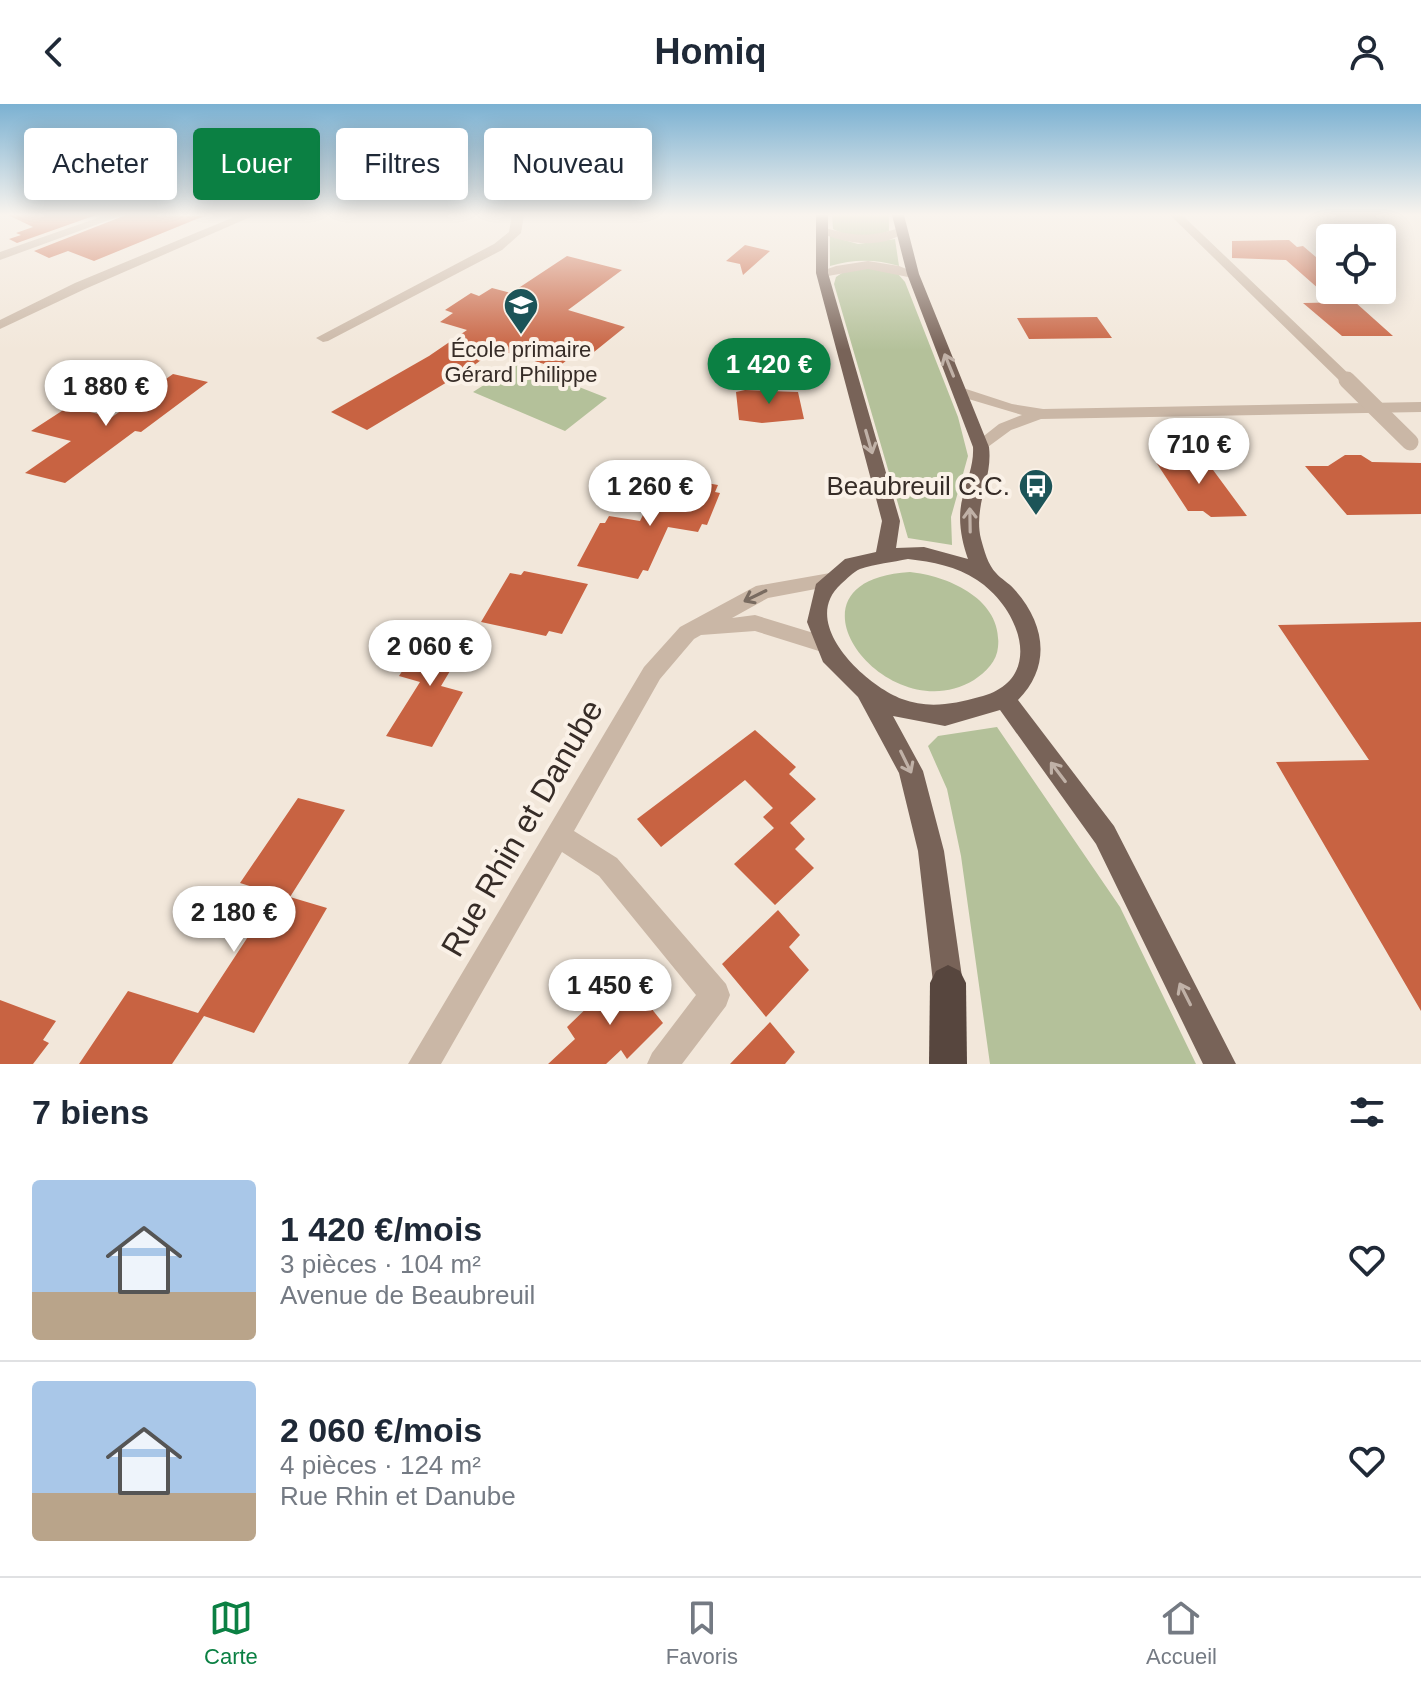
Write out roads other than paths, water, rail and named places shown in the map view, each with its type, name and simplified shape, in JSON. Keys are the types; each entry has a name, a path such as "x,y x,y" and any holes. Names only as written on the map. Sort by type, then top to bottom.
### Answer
{"highway":[{"path":"948,983 948,1064"}],"main road":[{"path":"822,260 822,273 891,521 885,553"},
{"path":"909,260 981,447 981,465 970,504 970,534 975,555 985,573"},
{"path":"885,553 932,554 985,573 1009,595 1027,622 1032,643 1030,664 1021,683 1005,698 982,709 955,714 925,714 895,707 848,680 832,663 822,644 817,627 817,610 830,580 854,563 885,553"},
{"path":"868,694 911,771 931,851 959,1064"},
{"path":"1005,698 1015,717 1105,835 1220,1064"}],"street":[{"path":"0,325 143,260"},
{"path":"323,338 473,260"},
{"path":"1222,260 1410,442"},
{"path":"822,273 853,263 879,264 913,274"},
{"path":"960,392 1009,408 1043,414 1421,407"},
{"path":"981,447 1018,420 1043,414"},
{"name":"Rue Rhin et Danube","path":"424,1064 652,673 687,633 763,591 830,580"},
{"path":"687,633 747,622 822,644"},
{"path":"557,835 608,867 715,995 663,1064"}],"place":[{"name":"École primaire Gérard Philippe","path":"521,336"},
{"name":"Beaubreuil C.C.","path":"1036,517"}]}
